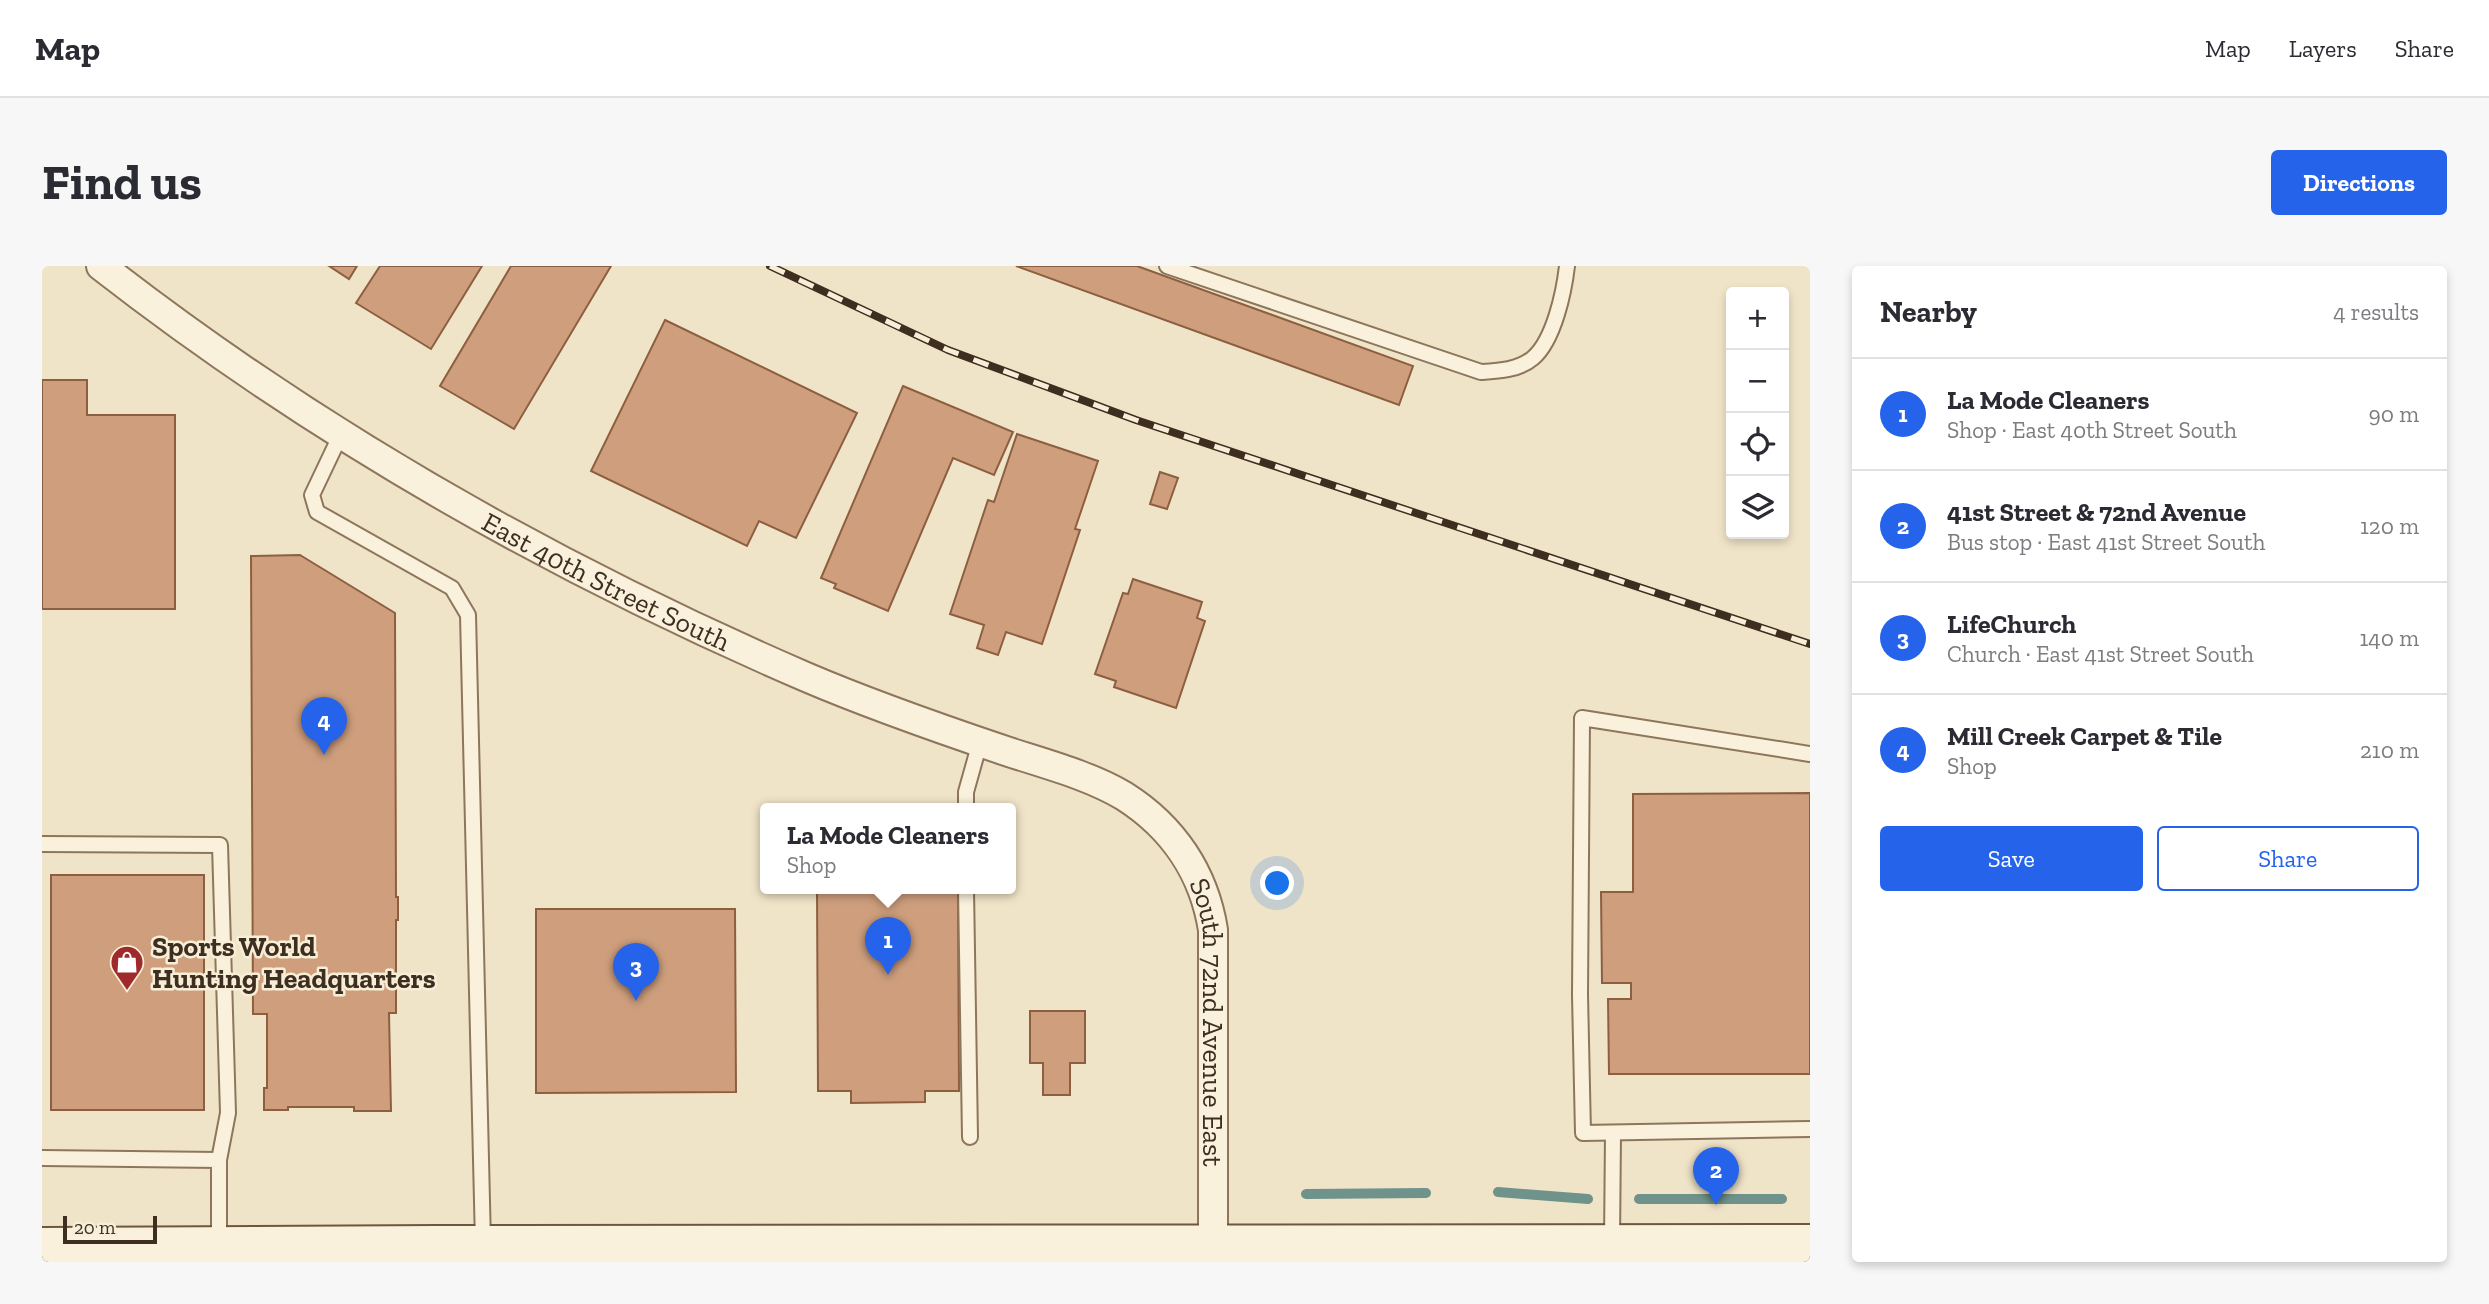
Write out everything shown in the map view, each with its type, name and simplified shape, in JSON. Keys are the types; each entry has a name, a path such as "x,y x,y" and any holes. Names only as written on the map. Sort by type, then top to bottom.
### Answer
{"main road":[{"path":"45,1252 437,1253 483,1245 657,1254 1081,1254 1213,1245 1389,1253 1612,1244 1810,1244"}],"street":[{"name":"East 40th Street South","path":"101,266 227,360 340,436 496,527 596,580 811,679 1084,778 1122,795 1153,817"},
{"name":"South 72nd Avenue East","path":"1153,817 1191,863 1209,905 1213,930 1213,1245"}],"lane":[{"path":"1167,266 1480,372 1508,370 1533,358 1550,332 1564,292 1567,266"},
{"path":"340,436 312,495 317,512 452,588 468,615 483,1245"},
{"path":"1810,754 1581,718 1580,995 1583,1133 1810,1129"},
{"path":"966,803 966,792 980,742"},
{"path":"42,844 220,845 229,1113 197,1252"},
{"path":"966,894 970,1137"},
{"path":"1612,1244 1613,1133"},
{"path":"42,1158 219,1160"}],"building":[{"path":"329,266 357,266 349,279"},
{"path":"380,266 482,266 431,349 356,303"},
{"path":"511,266 611,266 514,429 440,386"},
{"path":"1016,266 1137,266 1413,366 1399,405"},
{"path":"665,320 857,413 796,538 759,521 747,546 591,471"},
{"path":"42,380 87,380 87,415 175,415 175,609 42,609"},
{"path":"903,386 1013,432 994,475 953,458 888,611 834,588 836,584 821,578"},
{"path":"1017,434 1098,461 1075,529 1080,530 1042,644 1006,632 998,655 977,648 984,625 950,614 988,500 994,502"},
{"path":"1160,472 1178,478 1167,509 1150,504"},
{"path":"300,555 395,613 398,920 396,1013 389,1013 391,1111 354,1111 354,1107 288,1107 288,1110 264,1110 264,1088 267,1088 267,1014 253,1014 251,556"},
{"path":"1133,579 1202,602 1197,618 1205,621 1176,708 1114,687 1116,681 1095,674 1123,593 1128,594"},
{"path":"1810,793 1810,1074 1609,1074 1608,999 1631,999 1631,983 1602,983 1601,892 1633,892 1633,794"},
{"name":"Sports World Hunting Headquarters","path":"51,875 204,875 204,1110 51,1110"},
{"path":"817,894 958,894 959,1091 925,1091 925,1102 851,1103 851,1091 818,1091"},
{"path":"536,909 735,909 736,1092 536,1093"},
{"path":"1030,1011 1085,1011 1085,1063 1070,1063 1070,1095 1043,1095 1043,1063 1030,1063"}],"waterway":[{"path":"1498,1192 1588,1199"},
{"path":"1306,1194 1426,1193"},
{"path":"1639,1199 1782,1199"}],"railway":[{"path":"770,266 948,350 1136,420 1810,644"}],"place":[{"name":"Mill Creek Carpet & Tile","path":"324,755"},
{"name":"La Mode Cleaners","path":"888,975"},
{"name":"Sports World Hunting Headquarters","path":"127,992"},
{"name":"LifeChurch","path":"636,1001"},
{"name":"41st Street & 72nd Avenue","path":"1716,1205"}]}
